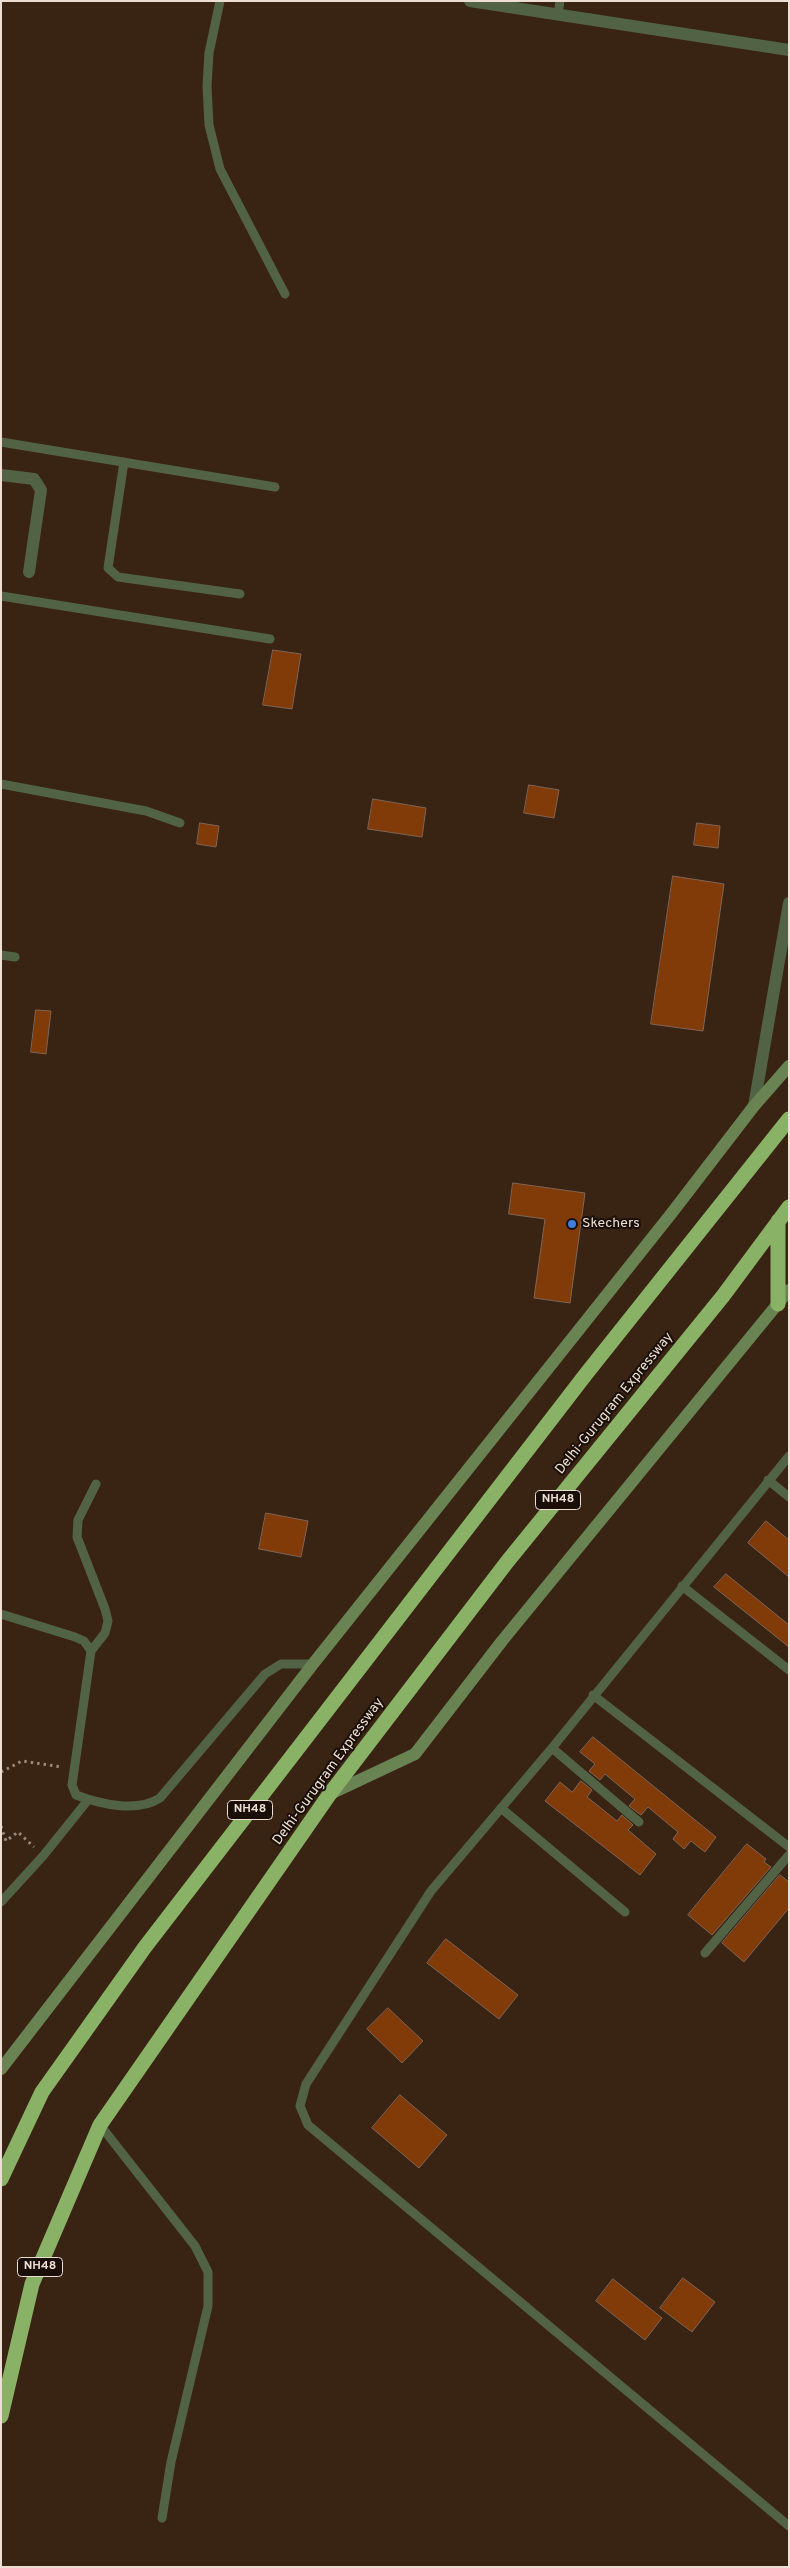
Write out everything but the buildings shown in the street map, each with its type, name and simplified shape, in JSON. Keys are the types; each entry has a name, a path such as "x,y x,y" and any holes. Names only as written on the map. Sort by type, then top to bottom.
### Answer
{"highway":[{"name":"NH48","path":"1,2179 42,2092 145,1947 510,1472 789,1119"},
{"name":"Delhi-Gurugram Expressway","path":"1,2416 32,2284 100,2125 330,1795 508,1562 723,1296 789,1206"},
{"path":"778,1221 778,1304"}],"main road":[{"path":"1,2069 313,1664 671,1214 754,1106 789,1066"},
{"path":"330,1795 415,1754 502,1641 789,1290"}],"street":[{"path":"470,1 789,50"},
{"path":"1,475 34,479 41,490 29,572"},
{"path":"754,1106 789,903"}],"lane":[{"path":"220,1 209,53 207,86 209,125 220,169 285,294"},
{"path":"558,14 560,1"},
{"path":"1,442 275,487"},
{"path":"124,462 108,568 110,573 118,577 240,594"},
{"path":"1,596 270,639"},
{"path":"1,784 146,812 180,823"},
{"path":"1,955 15,957"},
{"path":"789,1456 592,1695 552,1748 432,1891 306,2084 300,2106 308,2125 789,2526"},
{"path":"768,1480 789,1497"},
{"path":"96,1484 78,1520 76,1537 108,1621 105,1633 91,1651 73,1768 72,1785 76,1795 88,1800 126,1806 150,1805 160,1798 266,1674 281,1664 313,1664"},
{"path":"682,1586 789,1670"},
{"path":"1,1614 75,1637 84,1641 91,1651"},
{"path":"592,1695 789,1847"},
{"path":"552,1748 639,1822"},
{"path":"1,1902 43,1856 88,1800"},
{"path":"501,1808 625,1912"},
{"path":"705,1953 789,1854"},
{"path":"100,2125 195,2246 208,2272 208,2306 172,2462 162,2518"}],"path":[{"path":"1,1772 22,1761 73,1768"},
{"path":"1,1826 6,1841 18,1832 43,1856"}],"place":[{"name":"Skechers","path":"572,1224"}]}
